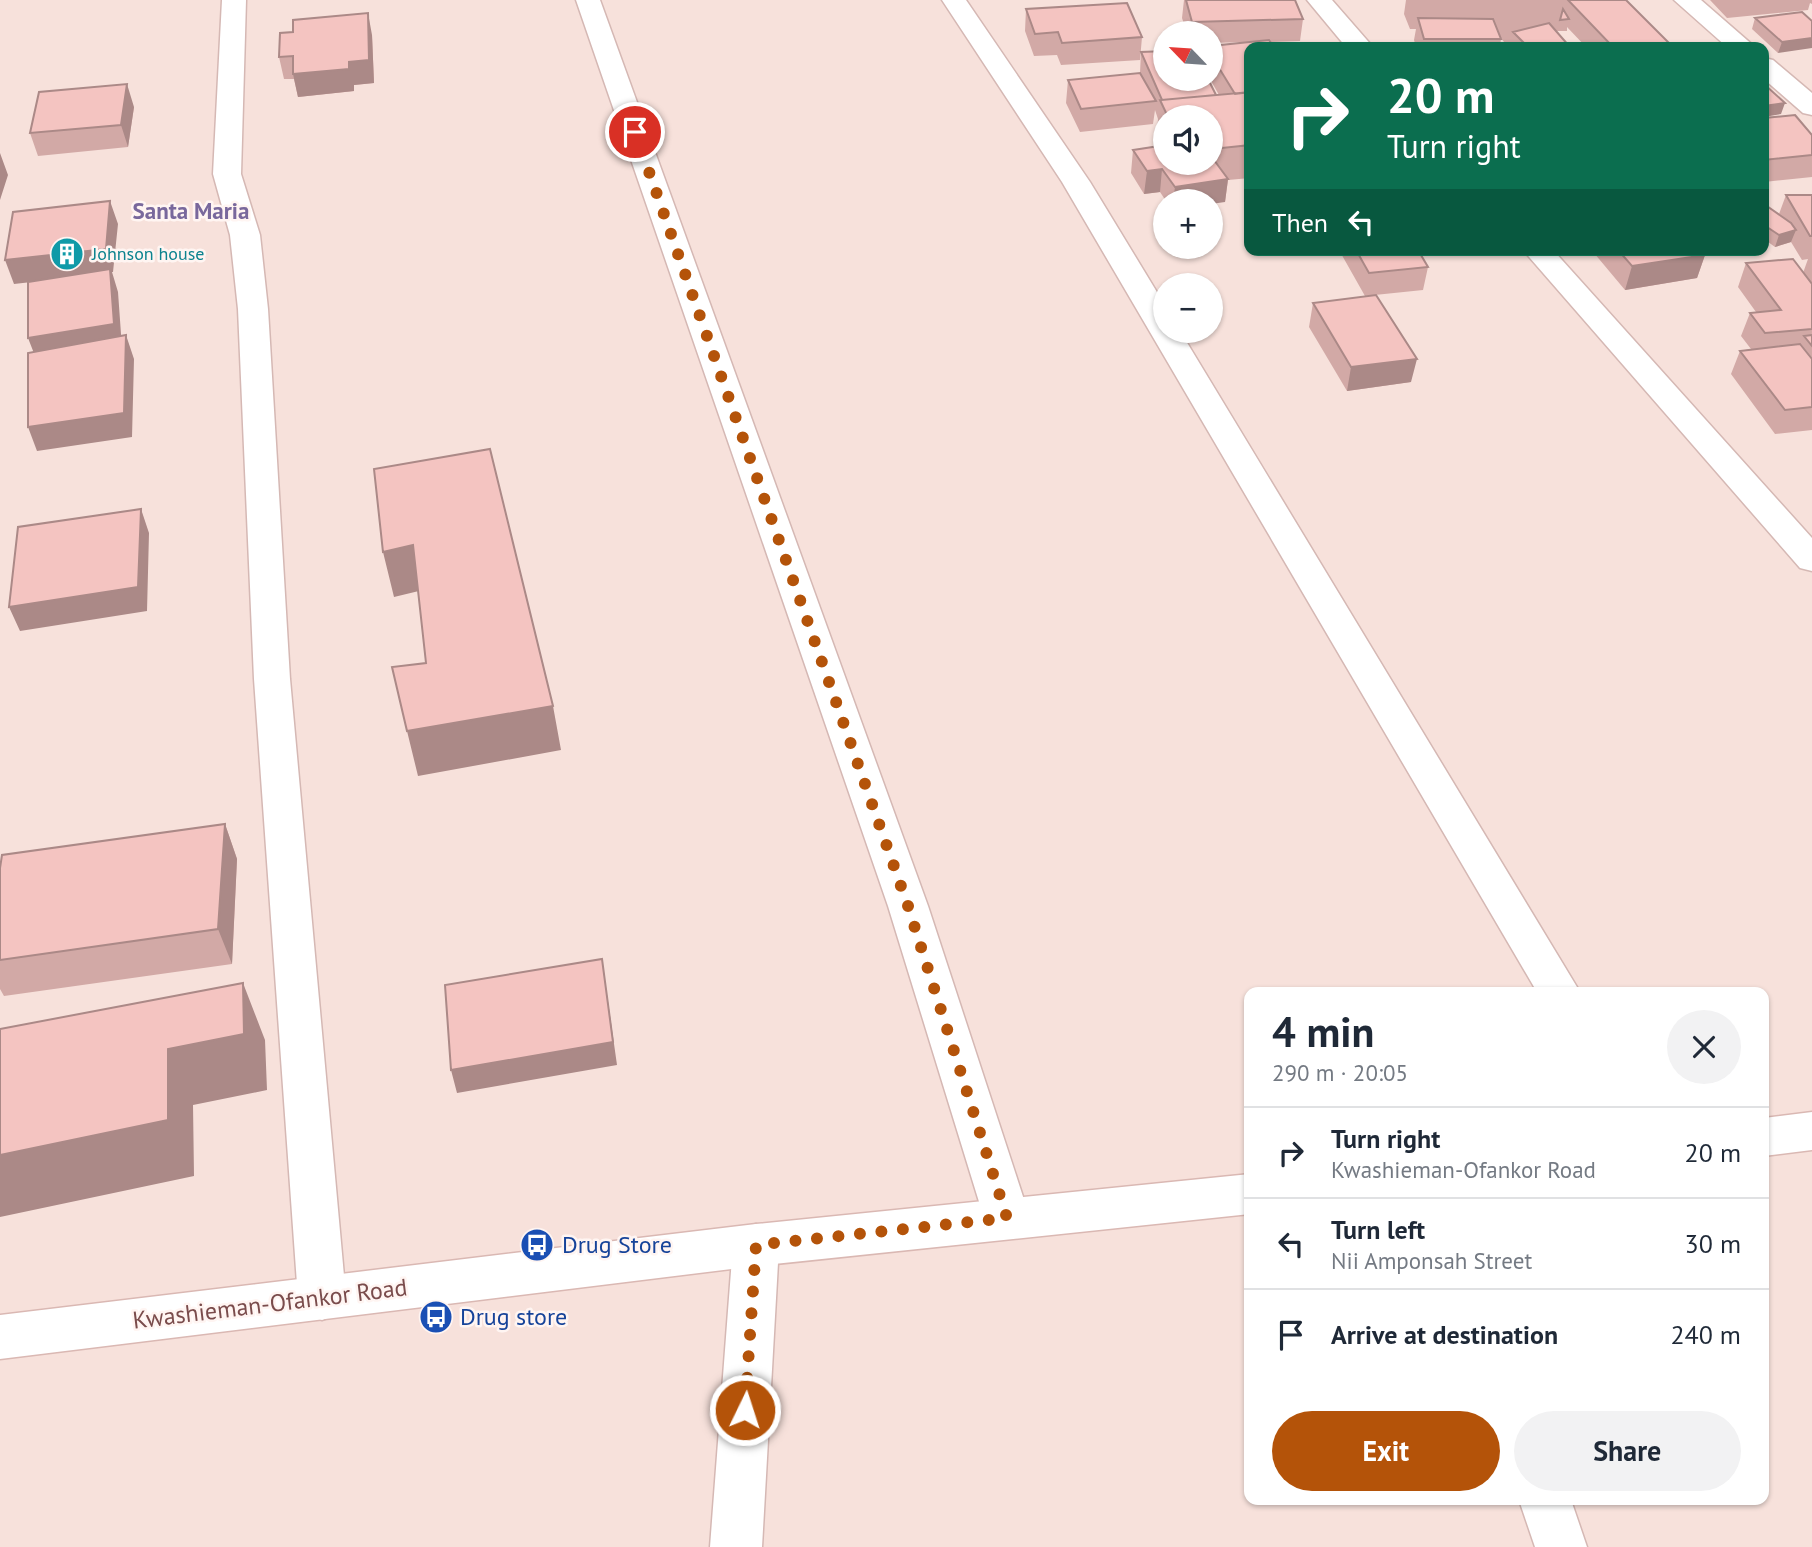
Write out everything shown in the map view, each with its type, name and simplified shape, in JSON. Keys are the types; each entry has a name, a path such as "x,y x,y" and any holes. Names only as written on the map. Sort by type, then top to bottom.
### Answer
{"street":[{"path":"234,0 226,174 245,235 253,309 272,679 321,1298"},
{"path":"588,0 908,906 1007,1218"},
{"path":"954,0 1076,182 1460,831 1556,987"},
{"path":"1319,0 1356,42"},
{"path":"1686,0 1736,42"},
{"path":"1769,70 1812,107"},
{"path":"1542,256 1812,560"},
{"path":"1769,1136 1812,1132"},
{"name":"Kwashieman-Ofankor Road","path":"0,1337 756,1245 1244,1195"},
{"path":"736,1547 756,1245"},
{"path":"1547,1505 1561,1547"}],"shaded area":[{"path":"0,0 1812,0 1812,1547 0,1547"}],"building":[{"path":"1186,0 1295,0 1303,19 1223,21 1192,21"},
{"path":"1568,0 1626,0 1668,42 1608,42"},
{"path":"1127,3 1142,37 1062,43 1058,32 1035,34 1026,9"},
{"path":"1563,9 1569,19 1560,20"},
{"path":"1802,12 1812,21 1812,38 1782,42 1755,18"},
{"path":"368,13 369,60 349,62 349,69 293,74 293,56 279,57 280,33 293,32 293,20"},
{"path":"1418,18 1493,19 1501,39 1424,39"},
{"path":"1549,23 1566,42 1523,42 1513,32"},
{"path":"1244,43 1244,93 1235,94 1223,74 1223,45"},
{"path":"1141,52 1153,52 1153,79"},
{"path":"1140,73 1156,101 1081,109 1068,80"},
{"path":"127,84 121,125 30,133 39,92"},
{"path":"1769,89 1785,103 1769,105"},
{"path":"1158,91 1214,91 1216,95 1162,100"},
{"path":"1244,93 1244,146 1223,148 1223,105 1162,105 1160,100"},
{"path":"1795,115 1812,135 1812,155 1769,159 1769,118"},
{"path":"1153,147 1153,170 1147,171 1133,150"},
{"path":"1223,172 1228,179 1175,187 1166,175 1223,175"},
{"path":"1786,195 1812,195 1812,236 1810,236"},
{"path":"110,201 106,249 5,260 13,212"},
{"path":"1769,208 1791,223 1796,230 1779,235 1769,228"},
{"path":"1359,256 1422,256 1428,267 1369,273"},
{"path":"1623,256 1698,256 1632,266"},
{"path":"1793,259 1812,284 1812,329 1765,333 1750,313 1781,310 1746,263"},
{"path":"110,269 114,324 28,338 28,282"},
{"path":"1376,295 1417,359 1351,367 1313,303"},
{"path":"126,335 124,413 28,427 28,353"},
{"path":"1812,335 1812,346 1804,336"},
{"path":"1800,344 1812,359 1812,407 1785,410 1740,351"},
{"path":"490,449 553,706 407,731 392,667 426,663 413,545 383,552 374,469"},
{"path":"141,509 138,587 9,607 18,527"},
{"path":"225,824 218,929 0,960 2,855"},
{"path":"602,959 613,1042 451,1070 445,985"},
{"path":"243,983 244,1034 168,1049 168,1120 0,1155 0,1029"}],"place":[{"name":"Johnson house","path":"67,254"},
{"name":"Drug Store","path":"537,1245"},
{"name":"Drug store","path":"436,1317"}],"district":[{"name":"Santa Maria","path":"191,211"}],"route":[{"path":"635,132 908,906 1007,1218 756,1245 745,1410"}]}
